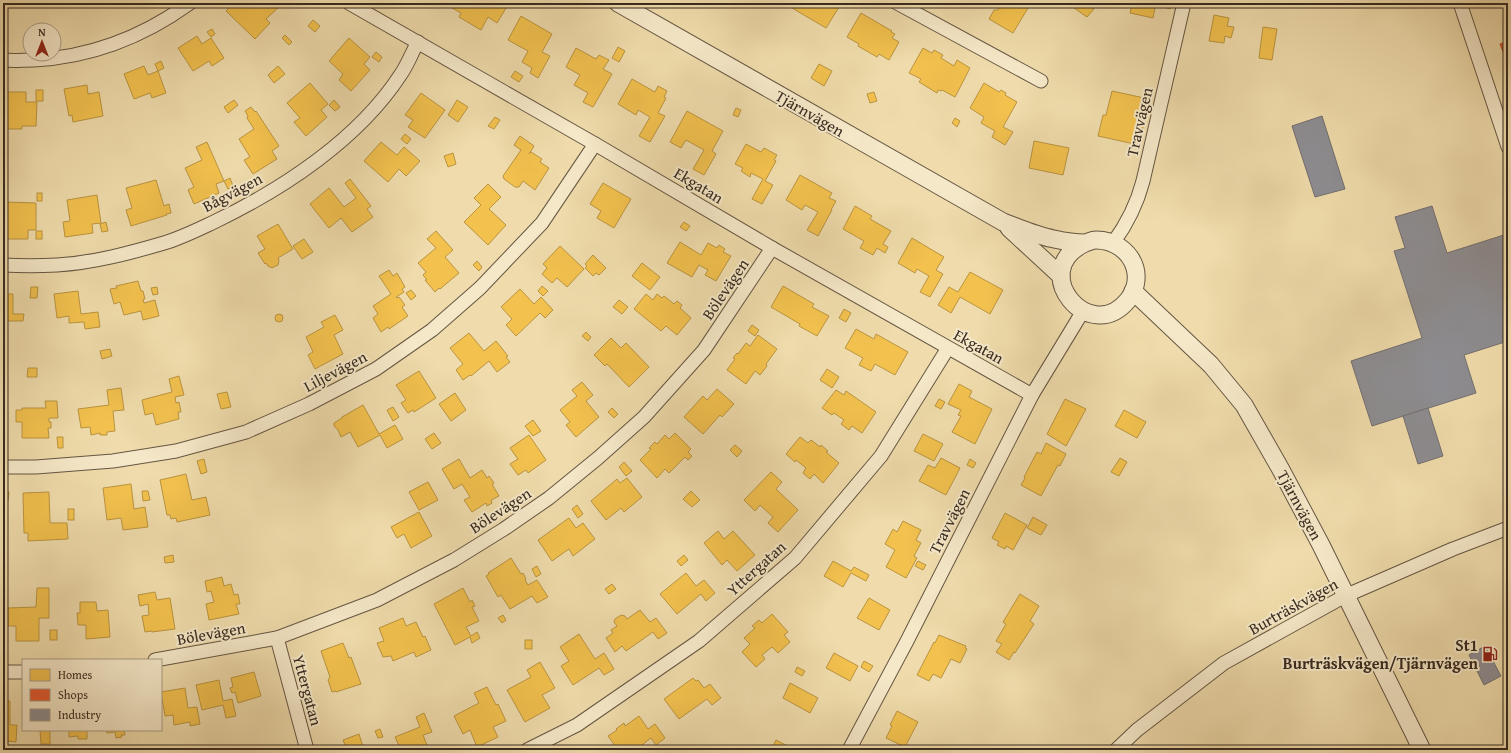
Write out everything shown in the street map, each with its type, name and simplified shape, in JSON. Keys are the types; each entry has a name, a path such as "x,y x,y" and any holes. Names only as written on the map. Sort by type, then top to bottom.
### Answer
{"street":[{"path":"3,60 56,59 82,54 115,44 149,29 174,15 190,3"},
{"name":"Ekgatan","path":"349,3 595,144 772,248 1032,395"},
{"name":"Tjärnvägen","path":"618,3 1003,222 1035,234 1055,239 1085,243"},
{"path":"897,3 1041,81"},
{"name":"Travvägen","path":"1113,243 1124,228 1137,202 1184,3"},
{"path":"1460,3 1508,147"},
{"name":"Bågvägen","path":"3,265 58,265 103,258 164,243 185,236 238,211 293,178 339,144 378,104 402,74 418,42"},
{"name":"Liljevägen","path":"3,467 36,467 113,461 176,451 246,432 309,404 376,369 432,330 480,288 542,223 595,144"},
{"name":"Tjärnvägen","path":"1003,222 1061,276"},
{"path":"1097,240 1113,243 1125,250 1132,261 1136,278 1133,291 1124,304 1114,311 1096,314 1083,311 1077,308 1068,299 1063,288 1061,276 1068,256 1073,250 1085,243 1097,240"},
{"name":"Bölevägen","path":"161,659 277,638 377,600 454,560 504,529 549,498 598,458 644,417 699,356 733,309 772,248"},
{"name":"Tjärnvägen","path":"1133,291 1211,365 1244,405 1321,545 1422,750"},
{"name":"Travvägen","path":"849,750 907,641 1032,395 1083,311"},
{"name":"Yttergatan","path":"527,750 577,725 699,641 795,558 880,456 948,348"},
{"name":"Burträskvägen","path":"1116,750 1138,730 1224,663 1346,596 1453,549 1508,528"},
{"name":"Yttergatan","path":"277,638 307,750"},
{"path":"3,672 22,672"}],"building: Homes":[{"path":"234,3 277,3 280,6 266,19 270,23 255,39 226,11"},
{"path":"454,3 509,3 497,23 488,17 481,30 459,17 461,13 452,8"},
{"path":"795,3 841,4 826,28 792,8"},
{"path":"994,3 1031,3 1013,33 989,19 994,10 998,10 1000,6"},
{"path":"1077,3 1086,3 1094,9 1087,17 1074,8"},
{"path":"1127,3 1156,3 1153,18 1130,13 1132,4"},
{"path":"1165,3 1172,3 1170,9 1164,7"},
{"path":"861,13 895,34 892,38 899,42 889,60 879,54 877,57 858,46 859,44 847,37"},
{"path":"1214,15 1229,18 1227,26 1234,27 1231,38 1225,36 1224,43 1209,41"},
{"path":"521,16 552,34 542,52 550,56 538,78 530,73 532,68 522,62 528,51 508,40"},
{"path":"313,20 320,26 315,32 308,26"},
{"path":"1263,27 1277,29 1272,60 1259,58"},
{"path":"212,29 215,34 211,37 207,32"},
{"path":"285,35 292,42 289,45 282,38"},
{"path":"197,36 202,44 211,38 224,58 212,66 209,61 193,71 178,48"},
{"path":"349,38 370,57 364,64 370,70 351,91 339,80 343,74 329,61"},
{"path":"618,47 625,51 619,62 612,58"},
{"path":"576,48 596,59 599,55 609,60 603,69 612,74 593,107 583,102 588,93 574,85 580,75 566,67"},
{"path":"923,48 932,53 934,50 943,55 941,58 954,66 957,60 970,68 955,97 942,90 938,90 937,93 919,82 921,79 909,73"},
{"path":"376,52 382,57 379,62 372,57"},
{"path":"161,61 164,68 158,71 155,64"},
{"path":"819,64 832,71 824,86 811,78"},
{"path":"144,66 148,75 158,71 166,93 152,98 150,93 134,99 124,74"},
{"path":"278,66 285,74 274,83 268,75"},
{"path":"515,71 523,76 519,82 511,77"},
{"path":"632,79 655,92 658,86 667,91 664,97 666,98 658,113 665,116 650,142 639,136 650,117 638,110 636,115 618,104"},
{"path":"310,83 328,104 321,110 327,117 306,136 294,122 300,118 287,103"},
{"path":"984,83 999,92 1001,90 1006,93 1005,95 1017,102 1003,127 1013,132 1005,145 992,137 995,131 981,123 984,117 970,108"},
{"path":"87,85 88,94 99,92 103,116 73,122 72,115 69,116 64,89"},
{"path":"36,90 43,90 43,101 36,101"},
{"path":"1112,91 1149,99 1139,145 1098,136 1103,115 1106,115"},
{"path":"4,92 26,92 26,102 37,102 36,126 22,126 22,129 5,129 5,119 3,119"},
{"path":"874,92 877,101 870,103 867,94"},
{"path":"421,93 445,110 425,138 408,127 413,120 405,115"},
{"path":"234,100 238,105 228,113 224,107"},
{"path":"334,100 340,107 335,111 329,105"},
{"path":"457,100 468,107 458,122 448,115"},
{"path":"251,107 255,112 256,111 279,146 272,151 277,159 253,174 244,160 250,157 239,139 254,129 247,118 248,116 245,111"},
{"path":"736,108 741,110 738,117 733,115"},
{"path":"687,111 723,131 712,151 716,154 704,175 693,169 704,150 686,140 681,148 670,142"},
{"path":"495,117 500,120 494,129 488,126"},
{"path":"955,118 960,121 957,127 952,123"},
{"path":"405,134 411,139 407,144 401,139"},
{"path":"520,136 534,146 529,154 531,152 542,159 540,162 549,168 535,190 523,181 519,187 515,187 504,179 503,176 521,150 514,145"},
{"path":"1034,141 1069,148 1063,175 1029,168"},
{"path":"207,142 224,181 216,184 219,193 194,204 188,190 194,187 185,168 202,160 196,147"},
{"path":"381,142 397,155 404,147 420,161 406,176 399,169 388,182 364,161"},
{"path":"746,144 761,152 764,148 777,155 774,160 776,161 765,181 773,185 762,204 752,199 763,179 751,173 750,177 741,171 743,168 735,164"},
{"path":"453,153 456,164 448,167 444,156"},
{"path":"800,175 832,193 829,198 836,201 818,236 807,230 818,212 805,205 802,210 786,200"},
{"path":"230,178 233,186 228,189 224,181"},
{"path":"350,179 371,206 367,209 373,217 352,232 341,218 329,228 310,204 329,188 344,207 356,198 345,183"},
{"path":"156,180 164,206 169,204 171,213 131,226 126,210 132,208 126,188"},
{"path":"603,183 631,199 614,228 597,218 601,211 590,204"},
{"path":"488,184 501,197 489,209 506,225 488,245 464,222 481,205 474,198"},
{"path":"37,193 42,193 42,201 37,201"},
{"path":"97,195 101,223 92,224 93,233 65,237 63,222 70,221 67,200"},
{"path":"6,202 36,203 36,230 28,230 28,239 3,239 3,222 6,222"},
{"path":"855,206 872,216 870,219 891,231 883,244 888,247 885,253 877,248 873,255 860,248 864,241 843,229"},
{"path":"106,222 108,231 102,232 100,224"},
{"path":"684,222 690,226 686,231 680,227"},
{"path":"278,224 293,249 278,258 278,265 272,268 266,263 265,264 258,253 265,249 257,236"},
{"path":"36,231 42,231 42,239 36,239"},
{"path":"436,231 453,250 445,257 459,273 435,292 425,280 427,280 423,275 426,272 418,263 436,248 427,239"},
{"path":"912,238 944,257 936,270 943,274 930,297 920,292 929,276 917,269 915,273 898,263"},
{"path":"304,239 313,252 302,259 293,246"},
{"path":"680,242 701,255 708,243 717,248 719,245 725,249 723,252 731,256 716,281 705,275 708,270 699,265 692,277 667,263"},
{"path":"560,246 584,269 567,287 557,278 552,283 542,274 547,268 543,264"},
{"path":"593,255 606,268 599,275 596,273 593,276 585,268 587,266 585,264"},
{"path":"477,261 482,267 479,271 473,265"},
{"path":"642,263 660,277 650,290 632,276"},
{"path":"389,270 393,276 397,273 405,287 402,289 404,292 396,297 399,297 405,305 402,307 408,316 389,329 388,327 381,332 373,318 378,314 373,306 391,294 379,276"},
{"path":"970,272 1003,290 990,314 960,297 951,313 938,305 949,287 958,292"},
{"path":"138,281 141,291 143,291 145,299 143,299 144,303 155,300 159,316 143,320 141,311 124,315 120,302 114,304 110,289 117,288 116,286"},
{"path":"542,286 548,291 543,296 538,291"},
{"path":"783,286 814,304 812,307 829,316 817,336 771,307"},
{"path":"31,287 38,287 37,298 30,298"},
{"path":"157,287 158,294 153,295 151,288"},
{"path":"520,289 534,304 541,297 553,310 545,318 540,313 516,336 506,325 512,319 501,307"},
{"path":"411,290 416,296 411,300 406,293"},
{"path":"78,291 81,314 98,312 100,327 85,329 84,322 69,323 69,316 57,318 54,294"},
{"path":"3,294 13,294 13,314 24,314 23,321 3,321"},
{"path":"646,294 653,300 657,294 662,298 664,296 674,304 677,301 682,305 680,308 691,318 677,335 666,326 661,331 634,309"},
{"path":"619,300 628,307 622,314 613,307"},
{"path":"844,309 851,313 846,322 839,318"},
{"path":"279,314 282,315 282,321 279,322 276,321 275,318 276,315"},
{"path":"335,315 343,330 334,335 343,354 315,369 308,355 313,352 306,337 324,327 321,322"},
{"path":"752,325 759,330 755,336 748,331"},
{"path":"856,329 874,339 876,334 908,352 895,375 875,364 871,371 859,365 863,358 845,348"},
{"path":"586,332 591,337 588,341 582,336"},
{"path":"469,333 484,351 496,341 508,356 506,357 510,362 497,372 489,361 471,376 470,375 463,380 456,370 463,364 450,348"},
{"path":"758,335 777,349 760,375 755,371 746,384 727,370 735,359 733,358 737,353 738,354 746,343 750,346"},
{"path":"611,338 621,348 626,343 649,367 629,387 607,364 605,366 594,355"},
{"path":"110,349 112,356 102,359 100,351"},
{"path":"28,368 37,368 37,377 27,377"},
{"path":"827,369 839,377 832,388 820,380"},
{"path":"419,371 436,398 414,412 413,410 408,413 401,403 406,400 396,385"},
{"path":"179,376 184,395 175,397 176,403 179,402 181,412 178,412 179,419 156,425 153,413 145,415 142,400 172,392 169,379"},
{"path":"582,382 593,395 586,401 599,417 576,437 566,425 570,422 560,410 577,396 572,390"},
{"path":"959,384 972,391 969,397 992,409 975,444 952,432 961,416 958,415 961,410 948,404"},
{"path":"121,388 124,410 113,411 115,431 107,432 107,435 100,435 100,433 91,435 90,427 81,428 78,409 109,405 107,390"},
{"path":"717,389 734,404 722,417 720,415 703,434 684,417 703,396 707,400"},
{"path":"836,390 844,395 846,391 876,412 862,433 852,426 849,430 841,424 844,420 834,413 832,415 822,408"},
{"path":"227,392 231,407 221,409 217,394"},
{"path":"455,393 466,410 451,421 439,404"},
{"path":"939,399 945,402 941,409 935,406"},
{"path":"1065,399 1086,409 1066,446 1047,434"},
{"path":"45,401 57,401 58,418 49,418 51,428 48,428 49,438 22,438 22,422 16,422 16,410 22,410 22,408 46,408"},
{"path":"363,405 379,434 395,425 403,439 387,448 380,435 358,447 350,432 341,437 338,430 334,426 334,423"},
{"path":"393,407 399,417 393,421 387,410"},
{"path":"612,408 618,414 614,418 608,412"},
{"path":"1124,410 1146,422 1137,438 1115,426"},
{"path":"533,420 541,431 533,436 525,426"},
{"path":"434,433 441,443 432,449 425,439"},
{"path":"675,433 691,449 688,452 692,456 688,460 685,457 669,473 665,469 657,478 640,460 651,449 649,448 655,442 657,444 665,435 669,439"},
{"path":"923,434 943,444 934,461 914,451"},
{"path":"529,435 546,460 528,473 526,470 518,475 510,464 518,459 510,448"},
{"path":"57,437 63,437 63,448 58,448"},
{"path":"800,437 808,443 811,440 820,447 821,445 828,451 826,452 839,463 823,483 814,474 810,479 803,473 806,468 796,460 795,462 786,454"},
{"path":"1046,443 1066,454 1060,466 1058,465 1041,496 1021,485 1037,452 1041,454"},
{"path":"735,445 742,451 737,457 730,450"},
{"path":"941,458 960,468 946,495 919,481 928,465 935,468"},
{"path":"1120,458 1127,462 1119,476 1111,472"},
{"path":"204,459 207,472 201,474 197,461"},
{"path":"459,459 470,478 482,470 487,478 489,476 494,483 492,484 499,496 491,500 492,503 487,506 486,503 472,512 464,500 470,497 462,484 454,489 442,469"},
{"path":"970,459 976,463 973,468 967,465"},
{"path":"624,462 632,471 626,476 619,467"},
{"path":"771,472 782,482 776,489 798,510 778,532 768,523 773,517 760,505 755,511 744,500"},
{"path":"186,474 192,500 206,497 210,515 177,522 176,518 171,519 170,515 167,515 160,480"},
{"path":"627,478 642,497 624,512 621,508 606,520 591,501 617,479 620,483"},
{"path":"428,482 438,500 419,510 409,492"},
{"path":"131,484 134,509 145,507 148,527 123,530 121,518 107,520 103,488"},
{"path":"142,491 148,491 150,500 143,501"},
{"path":"691,491 700,500 692,507 683,499"},
{"path":"3,492 9,492 8,501 3,500"},
{"path":"49,492 50,523 67,523 68,539 28,541 28,533 24,533 23,493"},
{"path":"577,505 583,514 578,518 572,509"},
{"path":"68,509 74,509 74,520 68,520"},
{"path":"419,512 432,536 411,548 404,534 397,538 391,527"},
{"path":"1005,513 1027,525 1013,550 1006,546 1005,549 997,545 999,542 992,538"},
{"path":"1033,517 1047,525 1041,535 1027,528"},
{"path":"569,518 576,528 583,523 595,539 573,556 569,549 552,561 538,540"},
{"path":"903,521 921,530 916,540 921,543 914,556 917,558 906,578 886,567 895,550 885,544 893,529 897,532"},
{"path":"718,531 724,539 733,531 755,555 737,571 727,560 722,565 704,543"},
{"path":"173,555 174,562 165,563 164,557"},
{"path":"684,555 688,560 681,566 677,561"},
{"path":"511,558 521,574 523,573 528,585 537,580 548,597 537,603 532,596 510,609 501,595 498,597 486,576 489,574 488,573"},
{"path":"833,561 851,571 854,567 869,575 866,581 851,573 843,587 824,576"},
{"path":"918,561 926,565 923,570 915,566"},
{"path":"537,566 541,574 536,577 532,569"},
{"path":"686,573 696,586 704,580 715,593 706,601 701,594 677,614 660,594"},
{"path":"222,577 224,586 231,584 234,595 238,594 240,604 236,604 239,614 209,620 206,604 214,602 211,591 207,592 205,581"},
{"path":"612,584 616,589 609,594 605,589"},
{"path":"37,588 49,588 49,618 39,618 39,641 16,641 16,626 8,626 8,608 36,607"},
{"path":"463,588 470,602 472,600 475,606 472,607 479,621 466,627 471,636 477,632 480,638 472,643 470,637 455,645 434,604"},
{"path":"155,592 157,600 170,598 175,629 145,632 142,616 149,615 148,604 140,606 138,595"},
{"path":"1020,594 1039,606 1030,621 1034,624 1009,660 996,652 1002,644 996,641 1006,624 1003,622"},
{"path":"869,598 890,610 879,630 857,618"},
{"path":"80,602 96,602 97,611 108,610 110,637 86,639 86,625 78,625 77,613 80,613"},
{"path":"640,610 650,622 656,618 667,633 658,639 653,632 626,651 622,646 615,652 606,638 613,633 611,630 617,626 614,622 615,619 621,615 625,616 627,619"},
{"path":"772,614 788,632 784,635 790,642 778,653 772,647 762,655 765,659 756,667 742,652 750,644 744,638 755,628 752,626 759,620 762,623"},
{"path":"503,615 506,620 502,623 498,618"},
{"path":"403,618 406,626 416,622 423,637 425,636 431,650 416,657 414,652 393,661 391,656 383,657 377,643 384,641 379,628"},
{"path":"50,630 57,630 57,640 50,640"},
{"path":"579,634 595,659 604,653 614,669 604,675 599,668 573,685 561,666 569,661 560,647"},
{"path":"939,635 966,646 965,648 967,649 960,663 951,659 941,678 933,674 929,681 917,675"},
{"path":"525,640 532,640 532,649 525,649"},
{"path":"343,643 349,658 351,657 361,684 332,692 328,680 330,677 321,651"},
{"path":"834,653 858,666 850,681 826,668"},
{"path":"864,661 873,666 869,672 861,667"},
{"path":"540,662 555,688 542,695 550,708 525,722 507,690 531,677 527,670"},
{"path":"797,667 805,671 802,676 795,672"},
{"path":"254,672 261,696 238,703 235,692 232,693 230,688 233,687 231,678"},
{"path":"693,678 696,681 698,680 704,688 710,684 721,698 712,705 707,699 679,719 664,699"},
{"path":"219,680 223,701 232,699 236,716 226,718 223,705 202,710 196,685"},
{"path":"790,683 818,698 810,713 783,698"},
{"path":"487,687 496,705 498,704 506,721 493,727 498,737 477,747 470,730 463,734 454,716 479,703 474,693"},
{"path":"185,688 188,708 197,707 200,724 190,726 190,722 174,725 173,715 165,716 162,692"},
{"path":"3,701 10,701 10,725 17,725 16,742 6,741 6,727 3,727"},
{"path":"897,711 918,722 905,747 886,738 892,726 890,725"},
{"path":"424,713 432,732 423,735 429,750 401,750 395,737 420,727 416,717"},
{"path":"639,716 648,729 655,724 665,738 656,745 651,738 642,745 645,749 644,750 618,750 608,736 624,723 625,726"},
{"path":"380,729 383,737 378,738 375,731"},
{"path":"40,731 50,731 50,744 41,744"},
{"path":"69,731 87,731 87,739 78,739 78,736 69,737"},
{"path":"106,731 124,731 125,735 121,735 122,737 116,738 115,732 107,733"},
{"path":"359,734 364,750 347,750 343,740"},
{"path":"776,740 795,750 771,750"}],"building: Shops":[{"path":"1508,41 1508,65 1500,44"}],"building: Industry":[{"path":"1322,116 1345,189 1315,197 1292,126"},
{"path":"1432,206 1447,253 1507,234 1508,341 1464,355 1476,393 1372,426 1351,361 1422,338 1394,251 1405,248 1395,217"},
{"path":"1428,408 1443,456 1418,464 1403,416"},
{"path":"1485,646 1501,676 1484,685 1469,655"}],"place":[{"name":"St1 Burträskvägen/Tjärnvägen","path":"1490,654"}]}
